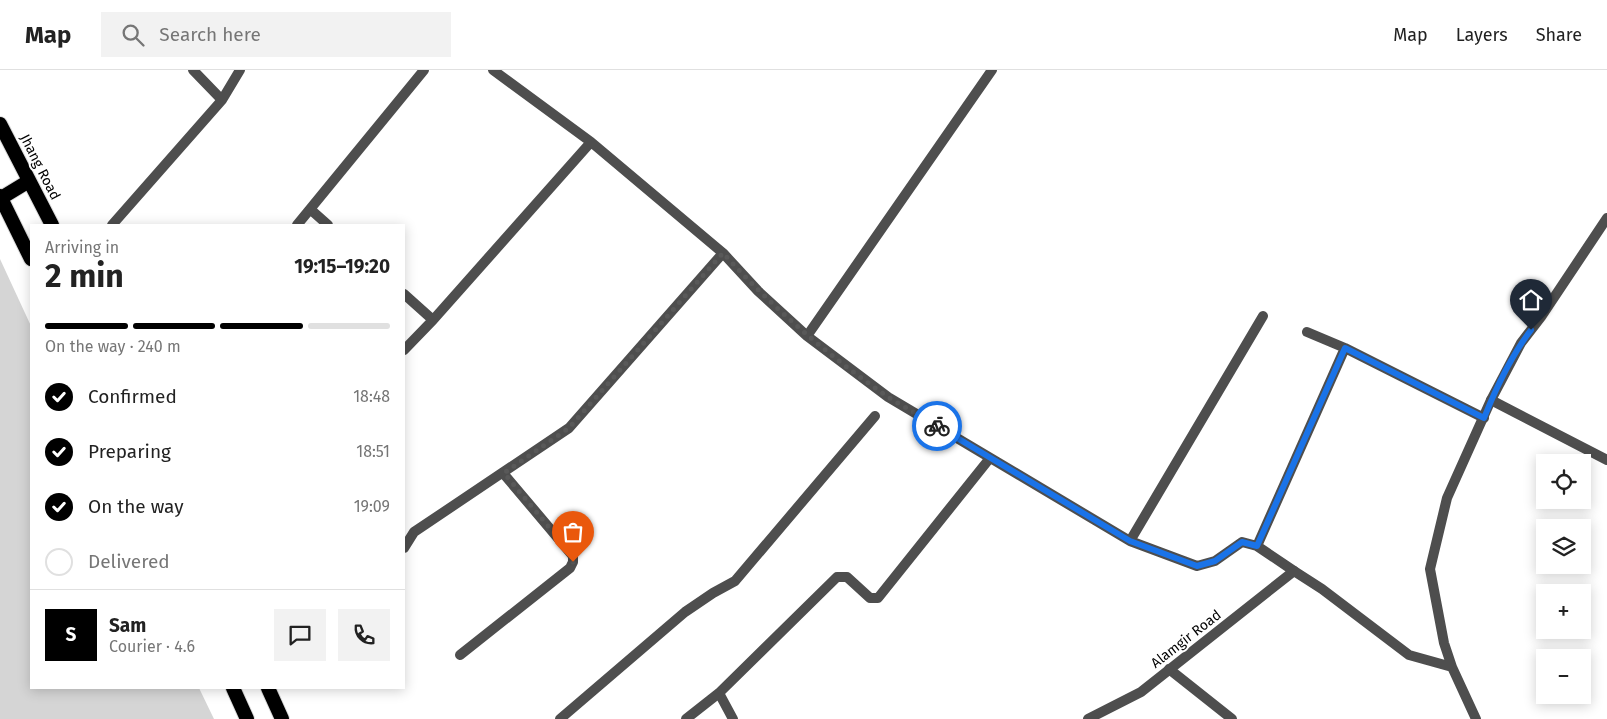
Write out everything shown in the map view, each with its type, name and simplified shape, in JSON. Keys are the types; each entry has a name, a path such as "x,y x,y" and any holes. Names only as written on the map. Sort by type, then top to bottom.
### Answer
{"highway":[{"name":"Jhang Road","path":"0,124 51,224"},
{"path":"28,181 1,197 30,257"},
{"path":"233,689 247,719"},
{"path":"268,689 282,719"}],"street":[{"path":"193,70 222,100"},
{"path":"113,224 222,100 240,70"},
{"path":"298,224 424,70"},
{"path":"493,70 591,142 723,253 758,291 807,336 888,397 1130,541 1197,566 1215,561 1242,542 1257,546 1322,589 1409,654 1452,667"},
{"path":"807,336 992,70"},
{"path":"405,349 591,142"},
{"path":"310,209 327,224"},
{"path":"1476,719 1452,667 1444,643 1430,569 1447,498 1491,400 1521,343 1541,317 1607,218"},
{"path":"405,546 414,532 569,428 723,253"},
{"path":"405,295 433,320"},
{"path":"1130,541 1263,316"},
{"path":"1307,332 1345,348 1484,418"},
{"path":"1257,546 1345,348"},
{"path":"1491,400 1607,460"},
{"path":"560,719 686,612 712,593 735,581 875,416"},
{"path":"686,719 719,693 837,577 847,577 870,598 878,598 990,458"},
{"path":"460,655 570,568 573,562 573,556 504,473"},
{"name":"Alamgir Road","path":"1088,719 1141,692 1294,571"},
{"path":"1169,669 1232,719"},
{"path":"719,693 733,719"}],"shaded area":[{"path":"0,259 30,324 30,689 199,689 214,719 0,719"}],"way so far":[{"path":"573,562 573,556 504,473 569,428 723,253 758,291 807,336 888,397 937,426"}],"route":[{"path":"937,426 1130,541 1197,566 1215,561 1242,542 1257,546 1345,348 1484,418 1491,400 1521,343 1531,330"}]}
